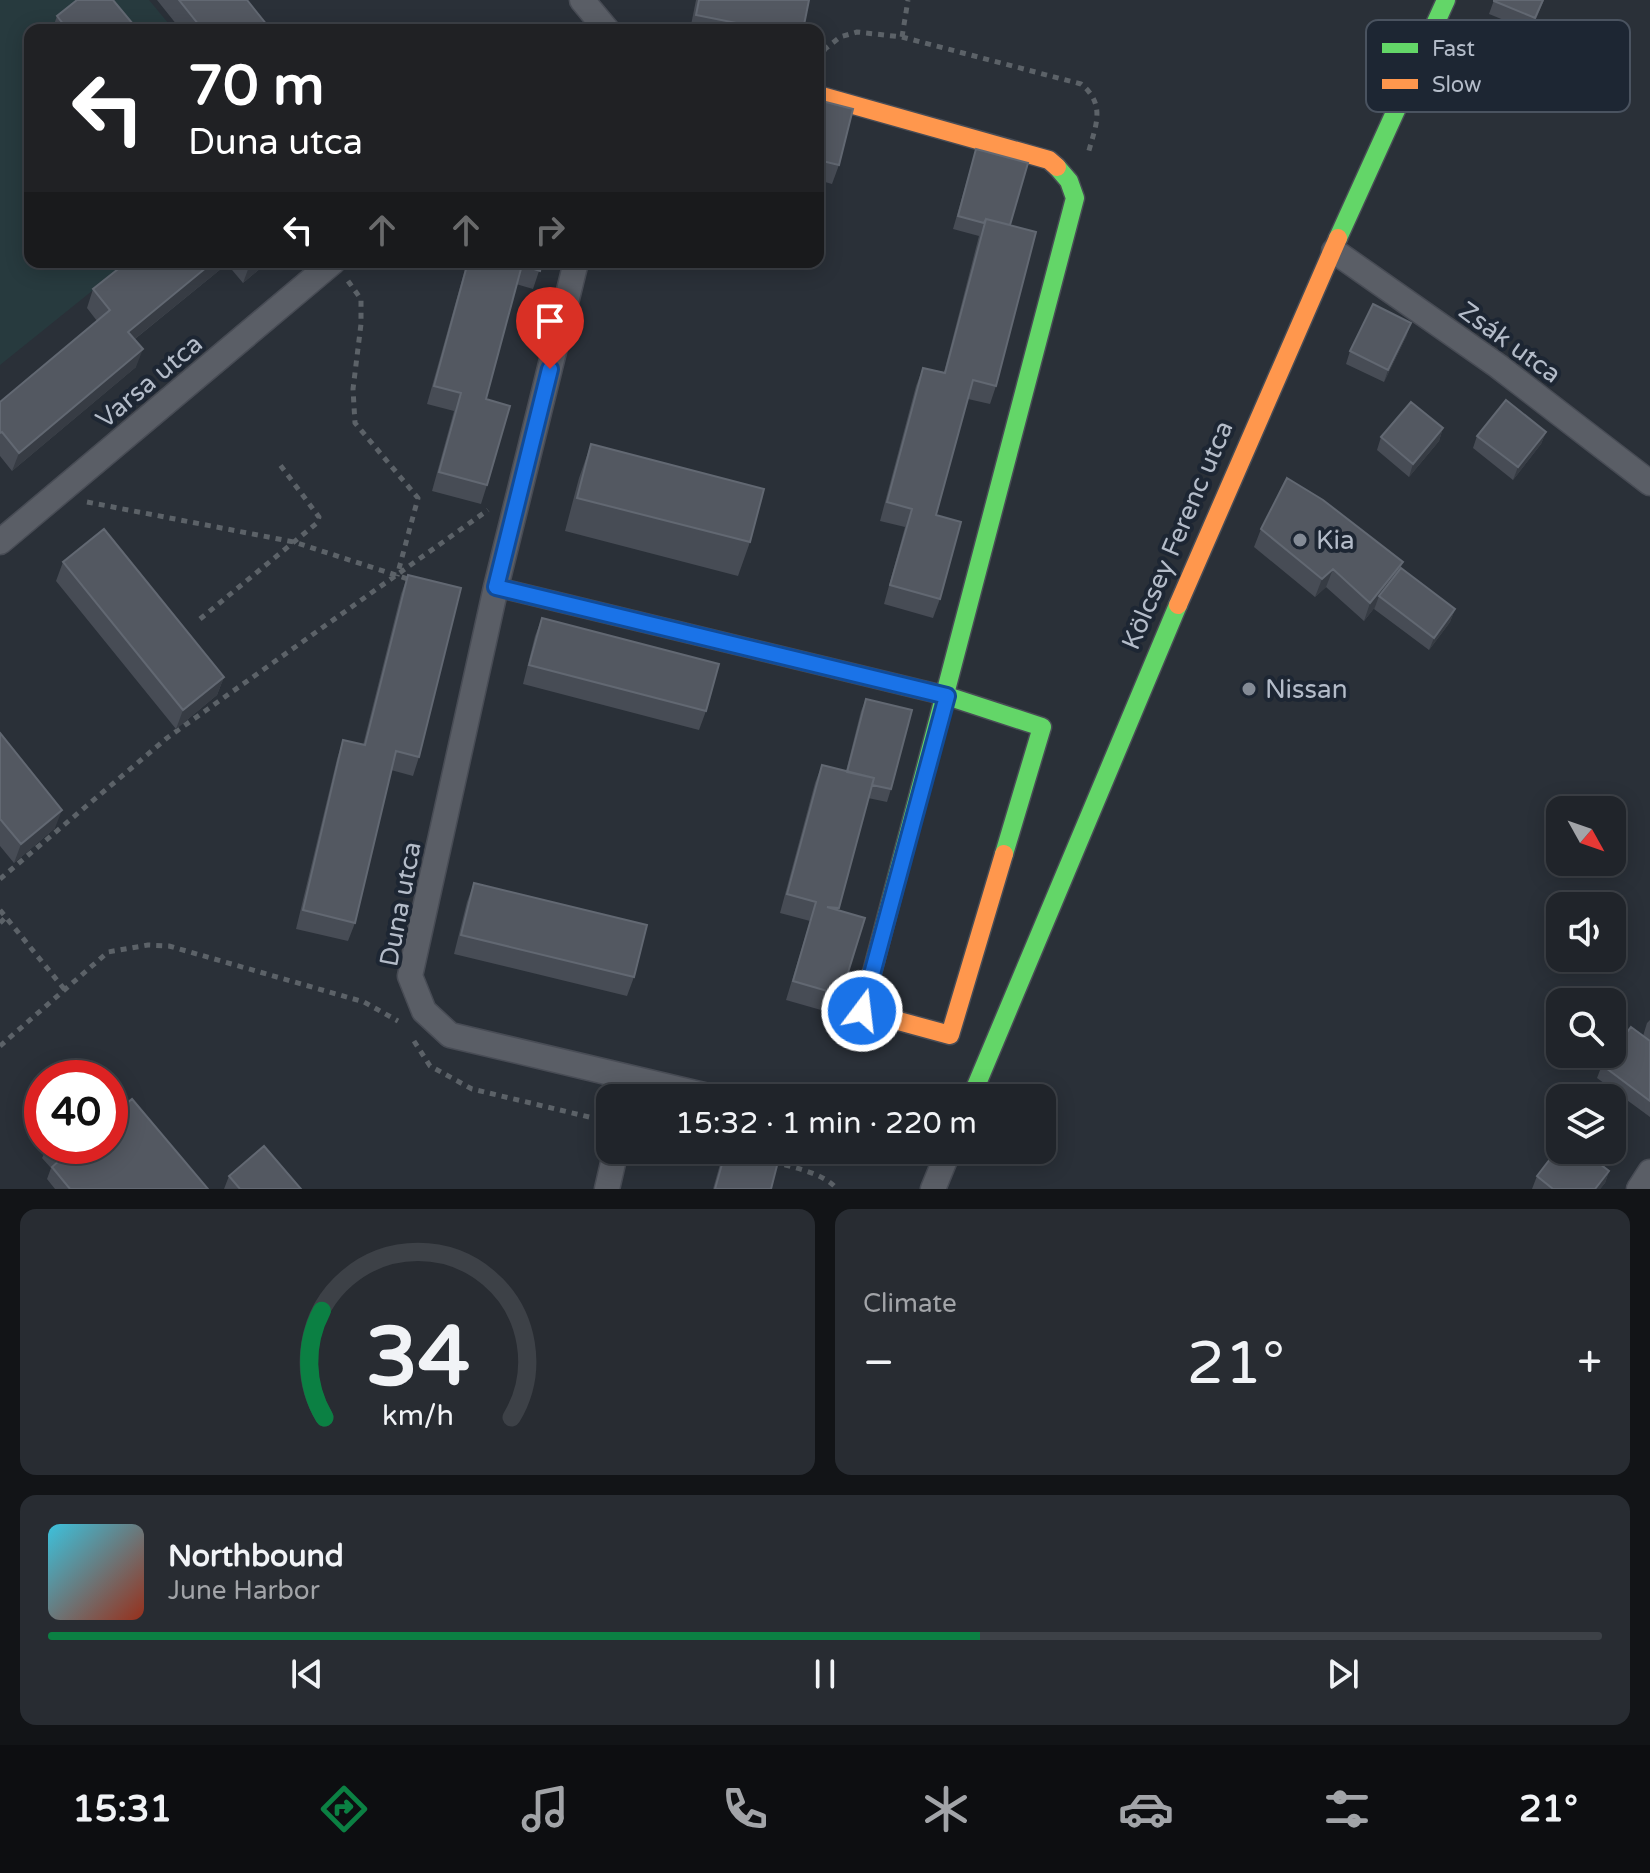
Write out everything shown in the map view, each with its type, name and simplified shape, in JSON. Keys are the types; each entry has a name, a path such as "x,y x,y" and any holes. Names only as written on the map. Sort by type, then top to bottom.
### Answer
{"street":[{"path":"582,0 602,24"},
{"name":"Kölcsey Ferenc utca","path":"1437,20 1446,0"},
{"path":"496,587 947,696 1042,727 950,1035 862,1011 947,696 1075,198 1070,180 1049,160 824,97"},
{"name":"Kölcsey Ferenc utca","path":"977,1084 1251,432 1396,112"},
{"name":"Zsák utca","path":"1334,251 1498,366 1650,483"},
{"name":"Varsa utca","path":"0,542 338,268"},
{"name":"Duna utca","path":"575,268 496,587 410,976 424,1011 450,1035 617,1084"},
{"path":"607,1189 613,1164"},
{"path":"933,1189 940,1164"},
{"path":"1639,1189 1650,1172"}],"path":[{"path":"902,37 908,0"},
{"path":"824,51 840,37 857,32 902,37 1081,84 1090,91 1098,116 1075,198"},
{"path":"338,268 361,299 353,389 355,423 418,498 397,577"},
{"path":"200,619 317,523 319,517 278,462"},
{"path":"0,879 167,738 521,486"},
{"path":"56,496 294,542 397,577 425,582"},
{"path":"0,910 65,990"},
{"path":"0,923 6,917"},
{"path":"0,1046 108,952 148,945 169,946 364,1002 395,1018 430,1066 472,1089 596,1119"},
{"path":"779,1164 832,1183 837,1189"}],"green space":[{"path":"0,0 149,0 169,24 24,24 24,268 121,268 0,365"}],"building":[{"path":"77,0 113,0 133,24 63,24 57,16"},
{"path":"179,0 247,0 266,24 198,24"},
{"path":"699,0 809,0 804,24 742,24 696,15"},
{"path":"1494,0 1543,0 1535,18"},
{"path":"824,102 853,109 839,165 824,161"},
{"path":"976,149 1028,163 1010,225 986,219 984,223 958,216"},
{"path":"986,219 1036,232 996,386 973,380 936,515 961,522 940,599 890,585 912,509 887,502 923,368 945,373"},
{"path":"119,268 206,268 128,332 143,349 19,453 0,433 0,402 110,310 93,289"},
{"path":"466,268 521,268 486,399 510,406 487,485 439,472 461,393 434,386"},
{"path":"1373,304 1411,323 1388,370 1350,351"},
{"path":"1506,400 1546,432 1518,467 1477,436"},
{"path":"1411,402 1443,428 1413,464 1381,437"},
{"path":"591,444 764,489 750,542 577,498"},
{"path":"1287,478 1323,500 1403,562 1370,603 1333,569 1322,579 1261,529"},
{"path":"104,529 224,677 183,710 63,562"},
{"path":"1401,568 1455,609 1434,638 1379,596"},
{"path":"408,575 461,588 419,757 396,751 355,923 303,910 343,740 365,745"},
{"path":"542,618 719,664 706,711 529,665"},
{"path":"866,699 912,710 891,789 872,785 874,778 847,772"},
{"path":"0,733 62,810 21,844 0,819"},
{"path":"822,765 874,778 839,908 827,907 865,918 841,995 793,981 816,902 787,894"},
{"path":"474,883 647,925 634,977 461,935"},
{"path":"1631,1027 1650,1041 1650,1101 1606,1068 1626,1068 1626,1034"},
{"path":"132,1099 208,1189 70,1189 52,1167 55,1164 128,1164 128,1102"},
{"path":"264,1146 301,1189 240,1189 229,1176"},
{"path":"722,1164 777,1164 771,1189 715,1189"},
{"path":"1546,1164 1600,1164 1609,1171 1595,1189 1553,1189 1537,1176"}],"traffic: fast":[{"path":"1437,20 1446,0"},
{"path":"1338,238 1395,112"},
{"path":"869,984 1075,198 1069,181 1057,167"},
{"path":"496,587 947,696 1042,727 1004,854"},
{"path":"977,1084 1178,605"}],"traffic: slow":[{"path":"824,97 1049,160 1057,167"},
{"path":"1178,605 1338,238"},
{"path":"869,984 862,1011 950,1035 1004,854"}],"place":[{"name":"Kia","path":"1300,540"},
{"name":"Nissan","path":"1249,689"}],"route":[{"path":"550,369 496,587 947,696 862,1011"}]}
